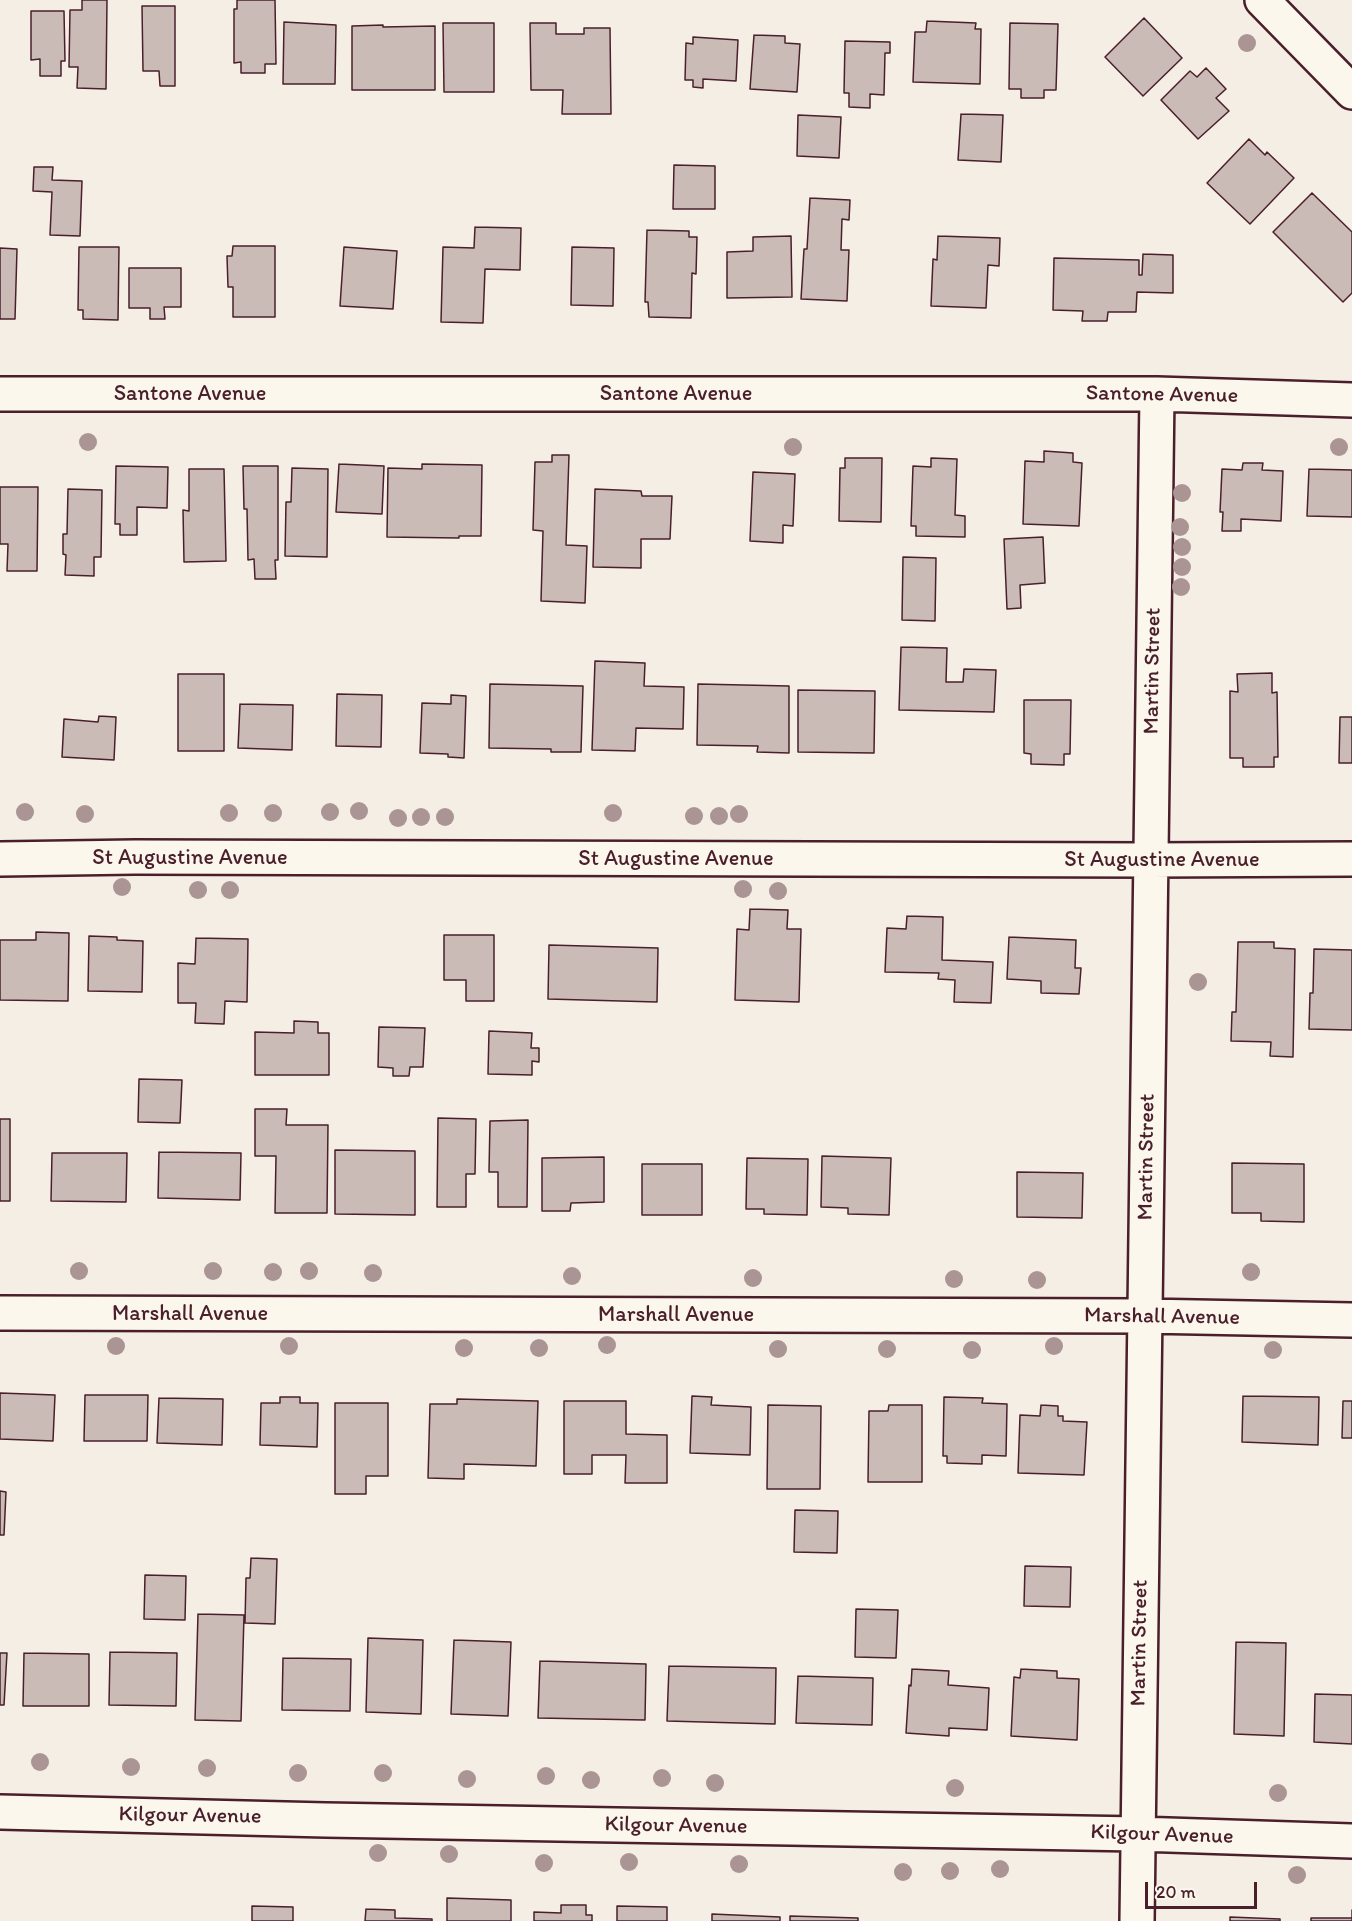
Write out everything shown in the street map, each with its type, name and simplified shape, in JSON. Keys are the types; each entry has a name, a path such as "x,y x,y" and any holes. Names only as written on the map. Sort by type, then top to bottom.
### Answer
{"street":[{"path":"1262,0 1352,92"},
{"name":"Santone Avenue","path":"0,394 1157,394 1352,400"},
{"name":"Martin Street","path":"1137,1921 1157,394"},
{"name":"St Augustine Avenue","path":"0,859 135,857 1150,860 1352,858"},
{"name":"Marshall Avenue","path":"0,1313 1144,1316 1352,1320"},
{"name":"Kilgour Avenue","path":"0,1812 1138,1834 1352,1841"}],"building":[{"path":"82,0 107,0 106,89 77,88 78,67 69,67 70,10 82,10"},
{"path":"237,0 275,0 276,64 265,64 265,73 241,73 241,62 234,63 234,9 237,9"},
{"path":"142,6 175,6 175,86 160,86 159,71 143,71"},
{"path":"31,11 64,11 65,61 61,61 61,76 40,76 40,59 31,60"},
{"path":"1144,18 1182,58 1143,96 1105,57"},
{"path":"927,21 976,23 975,29 981,29 980,84 913,82 915,32 926,32"},
{"path":"284,22 336,25 335,84 283,84"},
{"path":"443,23 494,23 494,92 444,92"},
{"path":"530,23 556,23 556,34 584,34 584,28 610,28 611,114 562,114 563,90 531,90"},
{"path":"1010,23 1058,24 1056,90 1044,90 1044,98 1021,98 1021,89 1009,89"},
{"path":"383,25 383,27 435,26 435,90 352,90 352,26"},
{"path":"754,35 785,36 785,43 800,44 797,92 750,89"},
{"path":"693,37 738,40 736,81 703,79 703,88 693,87 693,80 685,80 686,43 693,44"},
{"path":"845,41 890,42 890,53 885,53 884,95 870,94 870,108 849,107 849,93 844,93"},
{"path":"1206,68 1226,89 1216,98 1229,111 1198,139 1161,100 1190,71 1197,77"},
{"path":"961,114 1003,115 1001,162 958,160"},
{"path":"798,115 841,117 839,158 797,156"},
{"path":"1249,139 1265,155 1267,152 1294,178 1250,224 1207,183"},
{"path":"674,165 715,166 715,209 673,209"},
{"path":"34,167 53,167 52,180 82,181 80,236 50,235 52,192 33,191"},
{"path":"1312,193 1352,232 1352,293 1343,302 1273,232"},
{"path":"810,198 850,200 849,220 842,219 841,250 849,250 847,301 801,299"},
{"path":"475,227 521,228 520,270 485,269 483,323 441,322 443,247 474,248"},
{"path":"647,230 689,231 689,237 697,237 696,274 692,273 691,318 649,317 648,302 645,302"},
{"path":"791,236 792,297 727,298 727,252 753,251 753,237"},
{"path":"938,236 1000,238 999,266 988,265 986,308 931,306 933,259 937,260"},
{"path":"233,246 275,246 275,317 233,317 233,287 228,287 227,256 232,256"},
{"path":"79,247 119,247 118,320 83,319 83,310 78,310"},
{"path":"344,247 397,251 393,309 340,306"},
{"path":"572,247 614,248 613,306 571,305"},
{"path":"0,248 17,249 15,319 0,319"},
{"path":"1143,254 1173,255 1173,293 1137,292 1136,312 1108,312 1107,321 1082,321 1083,311 1053,310 1054,258 1139,260 1139,275 1142,275"},
{"path":"129,268 181,268 181,307 164,307 165,319 150,319 150,308 129,308"},
{"path":"1044,451 1073,453 1073,462 1082,463 1079,526 1023,524 1025,461 1044,462"},
{"path":"552,455 569,455 566,545 587,546 585,603 541,601 543,531 533,530 535,462 552,462"},
{"path":"845,458 882,458 881,522 839,521 840,468 845,468"},
{"path":"931,458 957,459 955,515 965,516 965,537 916,536 916,526 911,526 913,466 931,467"},
{"path":"1243,463 1263,463 1262,470 1283,471 1281,521 1241,519 1241,531 1222,531 1223,512 1220,512 1222,469 1242,470"},
{"path":"339,464 384,466 382,514 336,512"},
{"path":"422,464 482,465 481,536 387,537 388,468 422,469"},
{"path":"116,466 168,467 167,508 137,507 137,535 120,535 120,524 115,524"},
{"path":"243,466 278,466 276,579 255,579 254,559 248,560"},
{"path":"292,468 328,469 327,557 285,556 286,502 291,502"},
{"path":"189,469 224,469 226,561 184,562 183,510 189,511"},
{"path":"1309,469 1352,470 1352,517 1307,516"},
{"path":"753,472 795,474 793,526 783,525 783,543 750,541"},
{"path":"0,487 38,487 37,571 7,571 8,544 0,544"},
{"path":"68,489 102,490 101,557 94,557 94,576 65,575 66,555 63,554 63,534 67,534"},
{"path":"595,489 641,491 642,496 672,496 670,539 641,539 641,568 593,567"},
{"path":"1043,537 1045,583 1020,585 1021,608 1007,609 1004,539"},
{"path":"903,557 936,558 935,621 902,620"},
{"path":"901,647 947,648 946,682 963,682 964,669 996,670 994,712 899,710"},
{"path":"595,661 645,663 644,686 684,687 683,729 636,728 635,751 592,750"},
{"path":"1272,673 1272,693 1277,692 1278,757 1274,757 1274,767 1243,767 1243,758 1230,758 1230,691 1238,692 1237,674"},
{"path":"178,674 224,674 224,751 178,751"},
{"path":"490,684 583,686 581,752 489,748"},
{"path":"698,684 789,686 789,753 757,752 758,746 697,745"},
{"path":"798,690 875,691 874,753 798,752"},
{"path":"337,694 382,695 381,747 336,746"},
{"path":"451,695 466,696 464,758 448,757 448,754 420,753 422,703 451,704"},
{"path":"1024,700 1071,700 1070,754 1064,754 1064,765 1031,764 1031,754 1024,753"},
{"path":"240,704 293,705 292,750 238,748"},
{"path":"99,716 116,717 114,760 62,757 64,719 98,722"},
{"path":"1340,717 1352,717 1352,763 1339,763"},
{"path":"750,909 788,910 787,929 801,929 799,1002 735,1000 737,929 749,930"},
{"path":"907,916 943,917 942,960 993,962 991,1003 954,1002 955,980 938,979 939,973 885,972 887,928 906,929"},
{"path":"36,932 69,933 68,1001 0,1000 0,940 36,940"},
{"path":"444,935 494,935 494,1001 466,1001 466,980 444,980"},
{"path":"89,936 143,941 142,992 88,991"},
{"path":"1009,937 1076,940 1075,968 1081,968 1079,994 1041,993 1041,981 1007,979"},
{"path":"196,938 248,939 247,1002 225,1001 224,1024 195,1023 196,1003 178,1003 178,963 195,964"},
{"path":"1238,942 1274,942 1274,948 1295,949 1293,1057 1270,1056 1271,1042 1231,1041 1232,1012 1236,1012"},
{"path":"549,945 658,948 657,1002 548,999"},
{"path":"1314,949 1352,950 1352,1030 1309,1029"},
{"path":"294,1021 318,1022 318,1033 329,1033 329,1075 255,1075 255,1032 294,1033"},
{"path":"379,1027 425,1028 423,1067 410,1067 409,1076 393,1076 393,1068 378,1067"},
{"path":"489,1031 532,1033 531,1048 539,1048 539,1062 532,1061 532,1075 488,1074"},
{"path":"139,1079 182,1080 180,1123 138,1122"},
{"path":"255,1109 287,1109 286,1125 328,1125 327,1213 275,1213 276,1156 255,1156"},
{"path":"438,1118 476,1119 475,1174 466,1174 466,1207 437,1207"},
{"path":"0,1119 10,1119 10,1201 0,1201"},
{"path":"528,1120 527,1207 498,1207 498,1172 489,1172 490,1121"},
{"path":"335,1150 415,1151 415,1215 335,1214"},
{"path":"159,1152 241,1153 240,1200 158,1198"},
{"path":"52,1153 127,1153 126,1202 51,1201"},
{"path":"822,1156 891,1158 889,1215 848,1214 848,1208 821,1207"},
{"path":"604,1157 604,1202 571,1203 570,1211 542,1211 542,1158"},
{"path":"747,1158 808,1159 807,1215 764,1214 764,1209 746,1209"},
{"path":"1232,1163 1304,1164 1304,1222 1261,1221 1261,1213 1232,1213"},
{"path":"642,1164 702,1164 702,1215 642,1215"},
{"path":"1017,1172 1083,1173 1082,1218 1017,1217"},
{"path":"0,1393 55,1395 53,1441 0,1439"},
{"path":"85,1395 148,1395 147,1441 84,1441"},
{"path":"692,1396 712,1397 711,1405 751,1407 750,1455 690,1453"},
{"path":"1243,1396 1319,1397 1318,1445 1242,1442"},
{"path":"280,1397 300,1397 300,1403 318,1403 317,1447 260,1445 261,1403 280,1403"},
{"path":"944,1397 983,1398 982,1403 1007,1404 1006,1456 982,1455 982,1464 947,1463 947,1456 943,1456"},
{"path":"159,1398 223,1399 222,1445 157,1443"},
{"path":"457,1399 538,1401 536,1466 464,1464 464,1479 428,1478 430,1404 457,1404"},
{"path":"564,1401 626,1401 626,1434 667,1435 667,1483 625,1483 626,1455 592,1455 592,1474 564,1474"},
{"path":"1343,1401 1352,1401 1352,1438 1342,1438"},
{"path":"335,1403 388,1403 388,1476 366,1476 366,1494 335,1494"},
{"path":"768,1405 821,1406 820,1489 767,1489"},
{"path":"889,1405 922,1405 922,1482 868,1482 869,1411 888,1411"},
{"path":"1041,1405 1058,1406 1058,1416 1063,1416 1063,1421 1087,1422 1084,1475 1018,1473 1020,1415 1040,1416"},
{"path":"0,1491 6,1492 4,1535 0,1535"},
{"path":"795,1510 838,1511 837,1553 794,1552"},
{"path":"251,1558 277,1559 275,1624 245,1623 246,1578 250,1578"},
{"path":"1025,1566 1071,1567 1070,1607 1024,1606"},
{"path":"145,1575 186,1576 185,1620 144,1619"},
{"path":"856,1609 898,1610 896,1658 855,1657"},
{"path":"198,1614 244,1615 241,1721 195,1720"},
{"path":"368,1638 423,1640 421,1714 366,1712"},
{"path":"454,1640 511,1642 508,1716 451,1714"},
{"path":"1236,1642 1286,1643 1284,1736 1234,1734"},
{"path":"110,1652 177,1653 176,1706 109,1705"},
{"path":"0,1653 7,1653 4,1705 0,1705"},
{"path":"24,1653 89,1654 89,1706 23,1706"},
{"path":"283,1658 351,1659 350,1711 282,1710"},
{"path":"540,1661 646,1664 645,1720 538,1718"},
{"path":"669,1666 776,1668 775,1724 667,1721"},
{"path":"912,1669 949,1671 948,1685 989,1688 987,1730 949,1728 949,1736 906,1733"},
{"path":"1021,1669 1057,1671 1057,1678 1079,1679 1077,1740 1011,1736 1014,1677 1020,1678"},
{"path":"798,1676 873,1678 872,1725 796,1723"},
{"path":"1315,1694 1352,1695 1352,1744 1314,1742"},
{"path":"447,1898 511,1900 511,1921 447,1921"},
{"path":"561,1905 586,1905 586,1915 592,1915 592,1921 534,1921 534,1912 561,1913"},
{"path":"252,1906 293,1907 293,1921 252,1921"},
{"path":"617,1906 667,1907 667,1921 617,1921"},
{"path":"366,1909 395,1910 395,1918 432,1919 432,1921 365,1921"},
{"path":"712,1914 780,1917 780,1921 712,1921"},
{"path":"790,1916 858,1918 858,1921 790,1921"},
{"path":"1230,1917 1280,1919 1280,1921 1230,1921"},
{"path":"1311,1918 1352,1918 1352,1921 1311,1921"}]}
